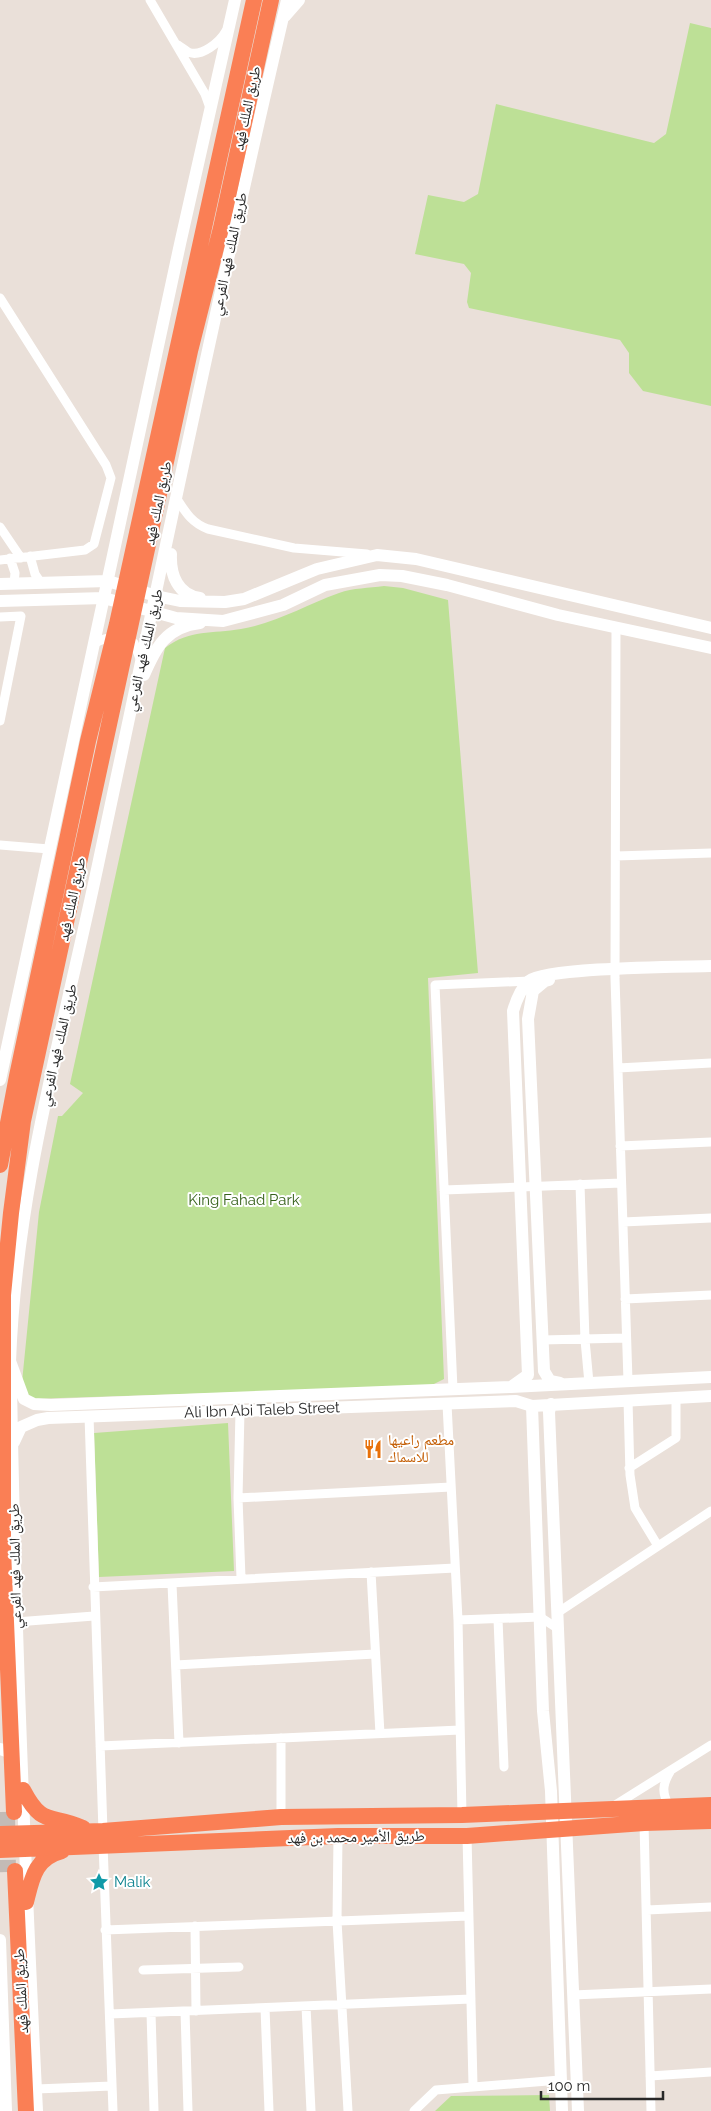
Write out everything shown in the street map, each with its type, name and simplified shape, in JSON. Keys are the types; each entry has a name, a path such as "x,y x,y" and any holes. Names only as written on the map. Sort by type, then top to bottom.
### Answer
{"highway":[{"name":"طريق الملك فهد","path":"0,1165 16,1076 88,741 120,614 254,0"},
{"name":"طريق الملك فهد","path":"0,1683 10,1812 3,1550 3,1306 10,1213 22,1121 70,910 190,351 221,228 271,0"},
{"path":"0,1137 16,1076"},
{"path":"13,1294 22,1121"},
{"path":"23,1790 32,1808 45,1818 64,1820 97,1838"},
{"name":"طريق الأمير محمد بن فهد","path":"97,1838 281,1817 462,1815 711,1805"},
{"name":"طريق الأمير محمد بن فهد","path":"0,1850 24,1841 97,1838 467,1836 644,1823 711,1821"},
{"name":"طريق الأمير محمد بن فهد","path":"0,1834 24,1841"},
{"path":"26,1902 36,1867 42,1861 50,1855 97,1838"},
{"name":"طريق الملك فهد","path":"16,2111 12,1872 26,2111"}],"street":[{"path":"150,0 205,94 210,108"},
{"path":"0,1080 120,520 235,0"},
{"name":"طريق الملك فهد الفرعي","path":"37,2111 28,1950 16,1622 10,1361 13,1294 46,1090 87,918 228,256 287,0"},
{"path":"283,18 299,0"},
{"path":"175,43 189,53 196,53 222,39 229,27"},
{"path":"0,298 106,465 111,478 94,544 85,550 0,560"},
{"path":"177,499 188,516 197,525 208,528 294,548 416,559 711,628"},
{"path":"0,526 26,557 34,574 41,583"},
{"path":"171,529 170,568 181,590 191,597 225,602"},
{"path":"0,584 108,581 156,596 180,601 225,602 244,599 317,569 377,555"},
{"path":"10,558 15,573 14,584"},
{"path":"132,703 155,649 162,640 185,627 223,621 283,604 326,585 380,575 402,576 447,585 558,615 711,648"},
{"path":"0,601 104,598 152,613 176,618 223,621"},
{"path":"0,617 21,616 0,721"},
{"path":"616,628 615,974 628,1381"},
{"path":"95,643 106,637 122,638 134,643 141,661"},
{"path":"0,845 49,849"},
{"path":"616,856 711,853"},
{"path":"562,1384 550,1380 544,1371 528,1019 533,991 545,981 711,966"},
{"path":"454,1389 435,985 530,981 561,972 711,974"},
{"path":"511,1388 528,1375 514,1011 518,996 530,981"},
{"path":"618,1068 711,1063"},
{"path":"620,1146 711,1142"},
{"path":"444,1190 621,1182"},
{"path":"580,1184 585,1340 589,1383"},
{"path":"623,1222 711,1218"},
{"path":"625,1299 711,1296"},
{"path":"542,1340 626,1338"},
{"name":"Ali Ibn Abi Taleb Street","path":"10,1361 24,1399 34,1404 511,1388 711,1377"},
{"path":"629,1468 676,1438 676,1396"},
{"path":"558,1811 557,1613 549,1412 551,1404 676,1396 711,1396"},
{"path":"628,1400 629,1468 635,1508 658,1546"},
{"name":"Ali Ibn Abi Taleb Street","path":"12,1452 20,1427 37,1420 46,1419 516,1401 532,1406 551,1404"},
{"path":"45,1404 31,1407 30,1412 31,1416 46,1419"},
{"path":"447,1404 458,1620 462,1815"},
{"path":"532,1406 540,1618 573,1995 578,2111"},
{"path":"240,1411 238,1498 241,1578"},
{"path":"89,1416 93,1587 100,1746 97,1838 106,1930 113,2111"},
{"path":"238,1498 451,1487"},
{"path":"557,1613 711,1511"},
{"path":"93,1587 455,1568"},
{"path":"371,1572 380,1734"},
{"path":"172,1584 179,1743"},
{"path":"16,1622 94,1616"},
{"path":"498,1618 504,1767"},
{"path":"458,1620 540,1618 557,1628"},
{"path":"176,1665 375,1654"},
{"path":"100,1746 460,1730"},
{"path":"0,1748 9,1752 16,1748 21,1731"},
{"path":"281,1738 281,1817"},
{"path":"608,1809 663,1778 672,1769 711,1745"},
{"path":"663,1778 664,1796 669,1806"},
{"path":"644,1823 651,2111"},
{"path":"559,1830 560,2080 562,2111"},
{"path":"338,1836 337,1921 348,2111"},
{"path":"467,1836 473,2086"},
{"path":"647,1910 711,1907"},
{"path":"106,1930 468,1916"},
{"path":"195,1926 196,2011"},
{"path":"6,2111 1,1951 3,1937 16,1931 22,1934 28,1950"},
{"path":"143,1970 239,1967"},
{"path":"573,1995 711,1988"},
{"path":"110,2014 471,1999"},
{"path":"306,2006 311,2111"},
{"path":"265,2008 269,2111"},
{"path":"185,2011 188,2111"},
{"path":"150,2013 154,2111"},
{"path":"650,2076 711,2072"},
{"path":"414,2111 436,2090 560,2080"},
{"path":"36,2089 112,2086"}],"green space":[{"path":"690,23 711,28 711,406 643,391 629,373 629,353 620,340 469,308 467,302 471,273 464,264 415,254 428,195 464,202 478,194 496,104 654,143 666,134"},
{"name":"King Fahad Park","path":"384,586 403,588 448,600 478,973 428,978 444,1379 430,1386 29,1399 22,1382 39,1212 58,1116 62,1116 83,1093 70,1084 165,648 174,642 192,635 241,629 266,623 344,591"},
{"path":"228,1423 234,1571 99,1577 94,1433"},
{"path":"549,2095 550,2111 435,2111 451,2096"}],"tunnel":[{"path":"7,1812 8,1872"}],"place":[{"name":"مطعم راعيها للاسماك","path":"373,1449"},
{"name":"Malik","path":"99,1882"}]}
